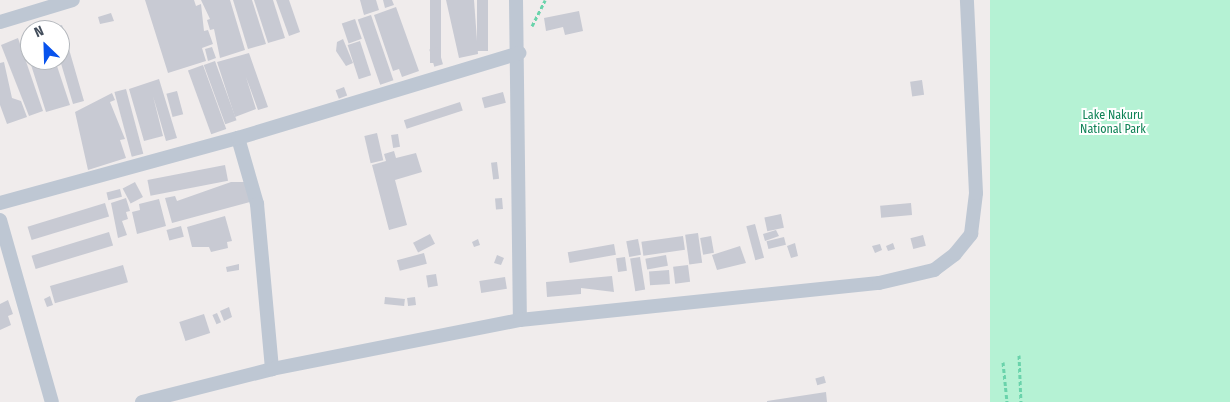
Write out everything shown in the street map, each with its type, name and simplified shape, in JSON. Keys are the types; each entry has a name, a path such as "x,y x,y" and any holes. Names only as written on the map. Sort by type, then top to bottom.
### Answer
{"street":[{"path":"0,22 74,0"},
{"path":"516,0 519,53 520,320"},
{"path":"142,402 272,369 520,320 879,283 934,270 955,254 971,234 976,193 967,0"},
{"path":"0,203 238,138 519,53"},
{"path":"238,138 257,204 272,369"},
{"path":"0,220 52,402"}],"path":[{"path":"1018,355 1021,402"},
{"path":"1003,362 1007,402"}],"green space":[{"name":"Lake Nakuru National Park","path":"990,0 1230,0 1230,402 990,402"}],"building":[{"path":"145,0 194,0 196,6 201,4 204,31 208,30 213,44 202,48 206,61 168,73"},
{"path":"201,0 230,0 245,50 220,58 214,29 210,30 207,20 210,19"},
{"path":"233,0 252,0 266,44 248,49"},
{"path":"254,0 273,0 285,38 268,43"},
{"path":"276,0 289,0 300,32 289,36"},
{"path":"360,0 376,0 379,10 364,15"},
{"path":"383,0 392,0 394,5 385,8"},
{"path":"430,0 441,0 441,63 430,63"},
{"path":"446,0 474,0 478,54 459,58"},
{"path":"477,0 488,0 488,51 477,51"},
{"path":"396,7 419,71 402,77 399,69 393,71 374,15"},
{"path":"579,11 583,31 565,35 563,27 546,31 544,18"},
{"path":"111,13 114,21 100,24 98,17"},
{"path":"371,15 393,80 380,85 358,20"},
{"path":"355,19 362,39 349,43 342,24"},
{"path":"18,38 20,44 20,70 29,70 43,111 29,116 1,45"},
{"path":"343,39 353,63 346,66 336,51 337,42"},
{"path":"360,41 371,75 359,79 348,45"},
{"path":"212,47 216,58 208,61 205,49"},
{"path":"438,47 443,64 434,67 429,49"},
{"path":"70,53 84,101 73,104 63,70 70,70"},
{"path":"249,53 268,107 258,110 246,77 256,109 235,117 217,62"},
{"path":"215,61 237,120 225,124 204,65"},
{"path":"4,62 12,98 21,101 27,117 7,124 0,105 0,63"},
{"path":"203,65 226,129 211,134 188,70"},
{"path":"33,70 58,70 70,105 46,112"},
{"path":"159,79 177,138 166,141 153,96 163,136 144,141 129,89"},
{"path":"922,80 924,95 912,97 910,82"},
{"path":"344,87 347,95 339,99 336,90"},
{"path":"126,89 143,154 132,157 114,92"},
{"path":"177,91 183,114 173,117 166,94"},
{"path":"503,92 506,103 485,108 482,98"},
{"path":"112,93 115,100 110,102 125,139 120,140 126,158 88,170 75,112"},
{"path":"460,102 463,111 407,129 404,120"},
{"path":"377,133 383,160 371,163 364,136"},
{"path":"398,134 400,147 393,148 391,135"},
{"path":"394,151 396,158 416,153 422,172 395,180 407,225 389,230 372,165 386,161 384,154"},
{"path":"497,162 499,179 493,180 491,163"},
{"path":"225,165 228,181 151,196 147,180"},
{"path":"135,182 143,197 131,204 123,189"},
{"path":"231,182 245,182 250,202 172,223 165,198 175,196 177,201"},
{"path":"120,189 122,197 108,200 106,192"},
{"path":"126,198 130,211 126,212 128,219 122,221 127,235 118,238 111,203"},
{"path":"502,198 503,209 496,210 495,199"},
{"path":"159,199 166,226 137,234 132,212 140,210 139,204"},
{"path":"105,203 109,216 32,240 28,227"},
{"path":"911,203 912,215 881,218 880,206"},
{"path":"781,214 784,228 767,231 764,218"},
{"path":"225,216 232,241 227,242 228,248 211,252 209,247 192,247 187,227"},
{"path":"755,224 764,258 755,260 746,226"},
{"path":"181,226 184,237 169,241 167,230"},
{"path":"776,230 779,236 765,241 763,234"},
{"path":"109,232 113,245 36,269 32,256"},
{"path":"698,233 702,263 689,265 685,235"},
{"path":"430,234 435,244 418,252 413,243"},
{"path":"923,235 926,246 913,249 910,238"},
{"path":"683,236 685,250 643,256 641,242"},
{"path":"711,236 714,253 703,255 700,238"},
{"path":"784,237 786,245 768,249 767,241"},
{"path":"478,239 480,245 474,247 472,242"},
{"path":"638,239 641,255 629,257 626,241"},
{"path":"795,243 798,256 791,258 787,246"},
{"path":"893,243 895,249 888,251 886,246"},
{"path":"614,244 616,255 570,263 568,252"},
{"path":"880,244 882,250 875,253 872,246"},
{"path":"740,246 746,263 717,270 712,255"},
{"path":"424,253 427,264 400,271 397,260"},
{"path":"497,255 504,258 501,265 494,263"},
{"path":"666,255 668,266 647,269 645,259"},
{"path":"625,257 627,271 618,272 616,258"},
{"path":"640,257 645,290 635,291 630,259"},
{"path":"239,264 239,270 227,272 226,267"},
{"path":"123,265 128,282 55,303 50,286"},
{"path":"688,265 690,282 675,284 673,267"},
{"path":"669,270 670,284 650,285 649,271"},
{"path":"436,274 438,286 428,287 426,276"},
{"path":"612,276 614,292 581,288 581,294 547,297 546,282"},
{"path":"505,277 507,289 481,293 479,281"},
{"path":"50,296 53,305 47,307 44,299"},
{"path":"385,297 405,299 404,306 384,304"},
{"path":"415,297 416,305 408,306 407,298"},
{"path":"8,300 13,314 8,316 11,325 0,330 0,304"},
{"path":"229,307 232,317 224,321 220,311"},
{"path":"217,313 221,322 216,324 212,315"},
{"path":"204,314 210,333 185,341 179,322"},
{"path":"824,376 826,383 817,385 815,378"},
{"path":"826,392 827,402 767,402 767,401"}]}
